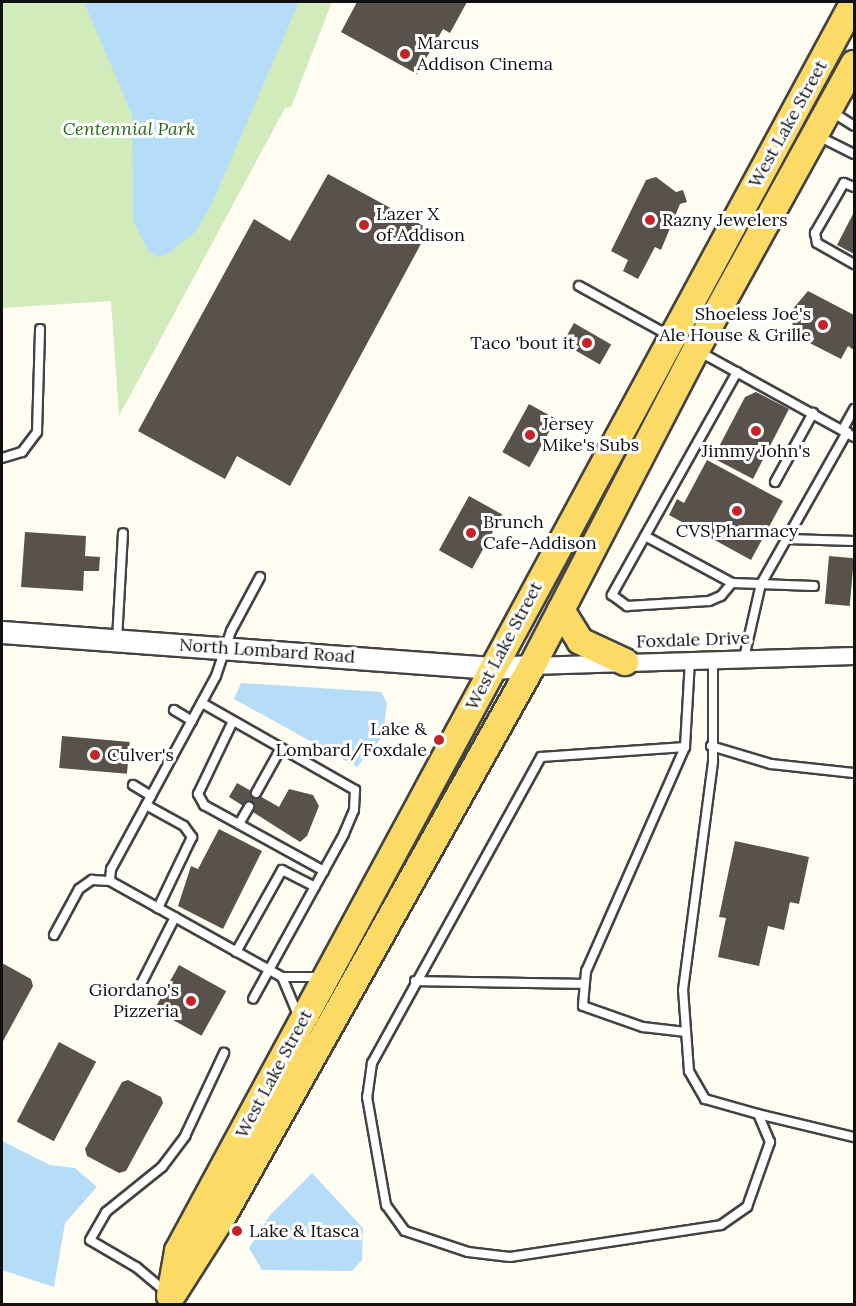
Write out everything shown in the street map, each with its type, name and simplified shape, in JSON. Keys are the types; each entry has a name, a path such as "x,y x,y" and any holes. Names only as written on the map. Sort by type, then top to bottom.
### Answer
{"main road":[{"name":"West Lake Street","path":"174,1302 178,1251 670,336 854,2"},
{"name":"West Lake Street","path":"174,1302 532,666 696,350 818,136 855,64"},
{"path":"561,610 580,641 625,662"}],"street":[{"name":"North Lombard Road","path":"2,632 492,668 532,666"},
{"name":"Foxdale Drive","path":"532,666 690,659 855,656"}],"lane":[{"path":"830,111 855,126"},
{"path":"818,136 855,154"},
{"path":"855,187 843,183 815,234 817,243 855,264"},
{"path":"579,286 670,336"},
{"path":"2,458 22,452 37,432 40,329"},
{"path":"696,350 848,433"},
{"path":"732,583 722,596 708,601 627,606 612,595 737,372"},
{"path":"744,658 761,584 848,433 855,409"},
{"path":"775,482 813,413"},
{"path":"117,641 123,533"},
{"path":"645,536 732,583 814,586"},
{"path":"787,539 855,541"},
{"path":"110,882 146,805 202,703 260,577"},
{"path":"686,1032 643,1027 583,1005 584,984 636,850 684,747 690,659"},
{"path":"713,659 711,746 683,990 689,1071 705,1099 855,1137"},
{"path":"202,703 354,790 354,810 324,871 253,999"},
{"path":"174,710 192,721"},
{"path":"233,721 198,794 220,813 324,871"},
{"path":"711,746 771,764 855,773"},
{"path":"684,747 541,758 372,1063 367,1097 386,1205 405,1231 468,1252 510,1257 721,1225 747,1207 759,1180 770,1142 758,1114"},
{"path":"256,793 281,748"},
{"path":"133,785 151,796"},
{"path":"146,805 184,826 192,837 158,908"},
{"path":"239,824 249,807"},
{"path":"236,952 282,870 315,887"},
{"path":"54,935 79,889 92,880 110,882 282,977 327,976"},
{"path":"136,992 175,918"},
{"path":"282,977 301,1024"},
{"path":"416,981 584,984"},
{"path":"174,1302 136,1267 90,1240 106,1212 162,1167 184,1137 224,1053"}],"green space":[{"name":"Centennial Park","path":"2,2 332,2 291,107 285,108 119,416 111,301 2,308"}],"water":[{"path":"84,2 299,2 210,208 195,232 168,254 158,257 148,251 133,220 132,115"},
{"path":"241,683 381,692 387,703 383,736 357,767 234,699"},
{"path":"2,1141 50,1165 75,1168 97,1187 65,1223 54,1287 2,1270"},
{"path":"312,1173 363,1228 362,1260 352,1271 262,1270 249,1248 270,1215"}],"building":[{"name":"Marcus Addison Cinema","path":"357,2 467,2 450,33 443,29 417,74 341,32"},
{"path":"328,174 429,229 290,486 237,456 225,479 138,431 254,219 290,241"},
{"name":"Razny Jewelers","path":"656,177 676,192 683,190 687,202 680,204 661,250 655,247 638,279 623,271 628,260 611,251 646,180"},
{"path":"854,212 854,254 837,245"},
{"name":"Shoeless Joe's Ale House & Grille","path":"808,291 854,315 854,350 848,346 841,359 794,335 791,311"},
{"name":"Taco 'bout it","path":"574,323 611,344 600,364 562,343"},
{"path":"756,392 789,409 753,479 713,458 745,397"},
{"name":"Jersey Mike's Subs","path":"529,404 556,419 529,467 502,452"},
{"path":"707,460 783,501 751,560 669,515 677,499 684,503"},
{"name":"Brunch Cafe-Addison","path":"469,496 502,514 472,569 439,550"},
{"path":"25,532 86,536 85,556 100,557 99,571 84,571 83,591 21,587"},
{"path":"829,556 854,558 850,606 825,604"},
{"name":"Culver's","path":"62,736 130,742 127,774 59,768"},
{"path":"237,783 279,807 289,789 313,795 319,806 307,836 300,842 229,797"},
{"path":"219,829 262,851 223,929 178,906 191,866 198,869"},
{"path":"735,841 809,857 799,904 790,902 784,930 768,926 759,966 718,957 726,918 719,917"},
{"path":"2,963 31,979 33,986 2,1043"},
{"name":"Giordano's Pizzeria","path":"179,965 226,991 202,1036 154,1010"},
{"path":"59,1042 96,1062 54,1141 17,1121"},
{"path":"128,1080 161,1097 163,1103 126,1171 119,1173 87,1156 85,1149 122,1082"}],"place":[{"name":"Marcus Addison Cinema","path":"405,54"},
{"name":"Razny Jewelers","path":"650,220"},
{"name":"Lazer X of Addison","path":"364,225"},
{"name":"Shoeless Joe's Ale House & Grille","path":"823,325"},
{"name":"Taco 'bout it","path":"587,343"},
{"name":"Jimmy John's","path":"756,431"},
{"name":"Jersey Mike's Subs","path":"530,435"},
{"name":"CVS Pharmacy","path":"737,511"},
{"name":"Brunch Cafe-Addison","path":"471,533"},
{"name":"Lake & Lombard/Foxdale","path":"439,740"},
{"name":"Culver's","path":"95,755"},
{"name":"Giordano's Pizzeria","path":"191,1001"},
{"name":"Lake & Itasca","path":"237,1231"}]}
